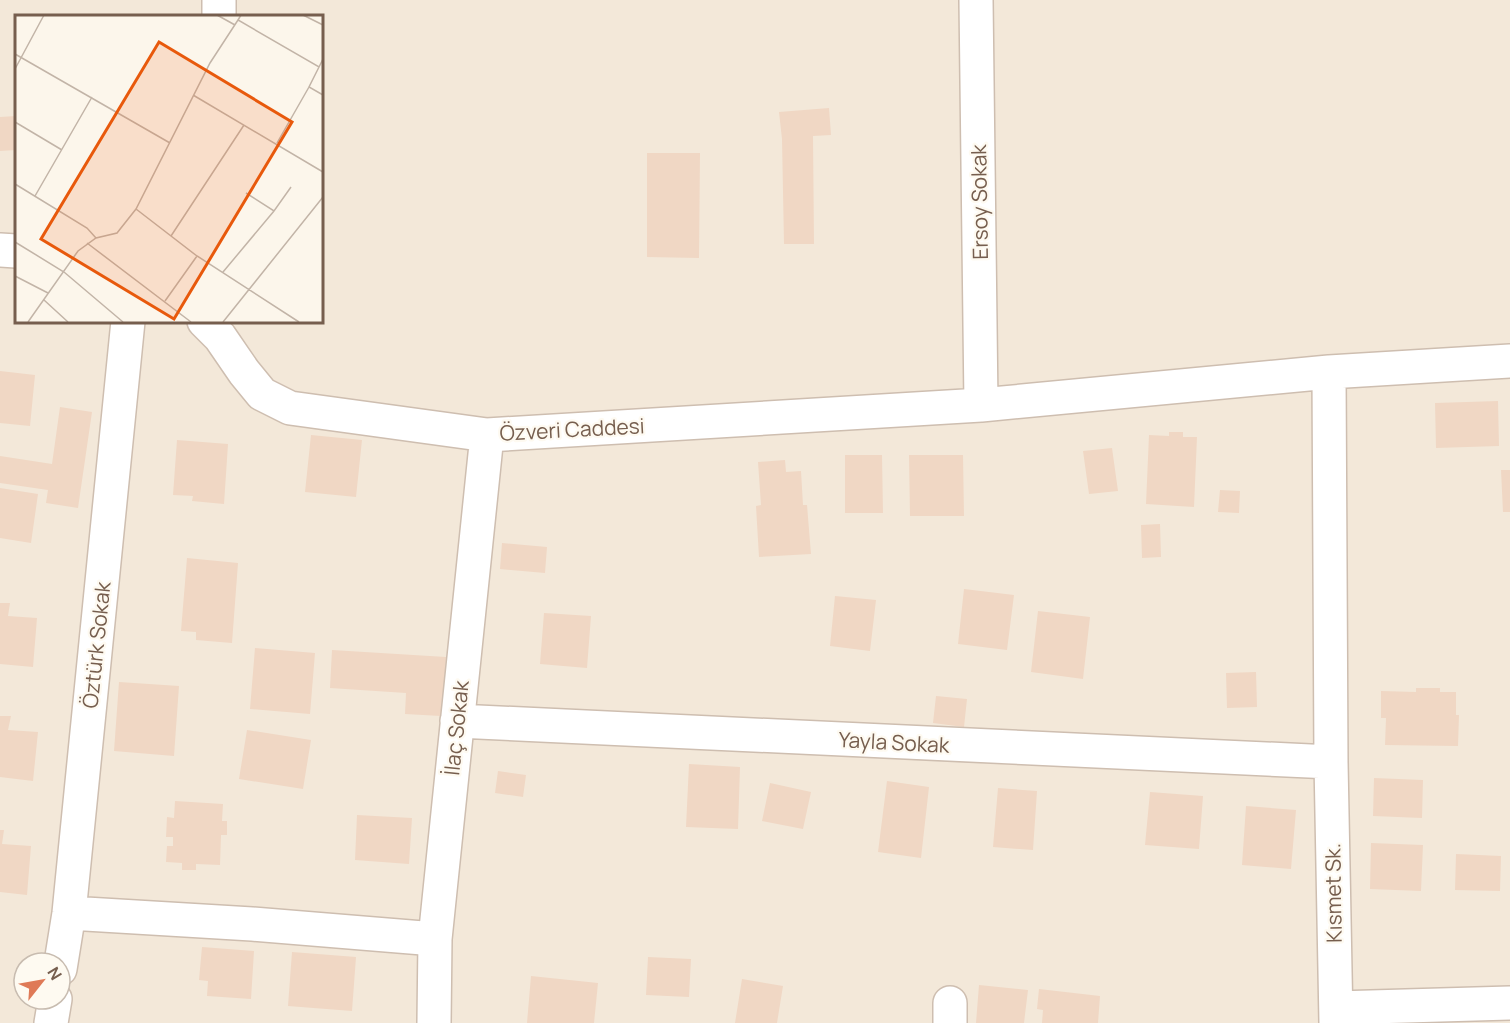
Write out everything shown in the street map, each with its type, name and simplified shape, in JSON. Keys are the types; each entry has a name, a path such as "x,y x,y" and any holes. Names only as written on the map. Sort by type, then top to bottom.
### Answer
{"street":[{"name":"Ersoy Sokak","path":"976,0 981,405"},
{"path":"0,250 15,251"},
{"name":"Öztürk Sokak","path":"63,951 69,913 128,322"},
{"name":"Özveri Caddesi","path":"205,322 220,337 262,394 290,408 487,435 981,405 1329,372 1510,361"},
{"name":"Kısmet Sk.","path":"1329,372 1330,762 1336,1015"},
{"name":"İlaç Sokak","path":"434,1023 435,939 487,435"},
{"name":"Yayla Sokak","path":"457,721 1330,762"},
{"path":"69,913 252,924 435,939"},
{"path":"1336,1015 1510,1003"}],"shaded area":[{"path":"0,0 1510,0 1510,1023 0,1023"}],"building":[{"path":"829,108 831,135 813,136 814,244 784,244 782,139 779,112"},
{"path":"15,116 15,150 0,151 0,117"},
{"path":"647,153 700,153 699,258 647,257"},
{"path":"0,371 35,375 30,426 0,423"},
{"path":"1498,401 1499,446 1436,448 1435,403"},
{"path":"60,407 92,412 78,508 46,503 48,490 0,483 0,456 52,464"},
{"path":"1169,432 1183,432 1183,437 1197,437 1194,507 1146,504 1149,435 1169,436"},
{"path":"311,435 362,440 356,497 305,492"},
{"path":"177,440 228,444 224,504 192,501 193,496 173,495"},
{"path":"1112,448 1118,491 1089,494 1083,451"},
{"path":"845,455 882,455 883,513 845,513"},
{"path":"909,455 963,455 964,516 910,516"},
{"path":"785,460 786,472 801,471 803,505 807,505 811,554 759,557 756,506 761,505 758,462"},
{"path":"1501,470 1510,470 1510,512 1503,512"},
{"path":"0,488 38,494 31,543 0,538"},
{"path":"1220,490 1240,491 1239,513 1218,512"},
{"path":"1160,524 1161,557 1142,558 1141,525"},
{"path":"502,543 547,547 545,573 500,569"},
{"path":"187,558 238,563 232,643 196,640 196,632 181,631"},
{"path":"964,589 1014,595 1007,650 958,644"},
{"path":"835,596 876,600 870,651 830,646"},
{"path":"0,603 10,603 8,616 37,618 33,667 0,664"},
{"path":"1038,611 1090,617 1083,679 1031,672"},
{"path":"544,613 591,616 587,668 540,664"},
{"path":"255,648 315,653 310,714 250,709"},
{"path":"332,650 446,657 441,716 405,714 406,693 330,688"},
{"path":"1256,672 1257,707 1227,708 1226,673"},
{"path":"119,682 179,686 174,756 114,751"},
{"path":"1416,688 1440,688 1440,692 1456,692 1456,715 1459,715 1458,746 1385,745 1386,718 1381,718 1381,691 1416,692"},
{"path":"936,696 967,699 964,727 933,723"},
{"path":"0,716 11,716 8,730 38,732 33,781 0,777"},
{"path":"247,730 311,740 303,789 239,779"},
{"path":"689,764 740,767 738,829 686,827"},
{"path":"498,771 526,775 523,797 495,793"},
{"path":"1374,778 1423,780 1422,818 1373,816"},
{"path":"887,781 929,787 921,858 878,852"},
{"path":"770,783 811,792 803,829 762,821"},
{"path":"998,788 1037,791 1033,850 993,847"},
{"path":"1150,792 1203,796 1199,849 1145,845"},
{"path":"175,801 223,804 222,821 227,821 227,835 221,835 220,865 196,864 196,870 182,870 182,863 166,862 167,846 173,846 173,837 166,837 167,817 174,818"},
{"path":"1246,806 1296,810 1291,869 1242,865"},
{"path":"357,815 412,818 409,864 355,860"},
{"path":"0,830 4,830 2,844 31,846 27,895 0,892"},
{"path":"1371,843 1423,845 1421,891 1370,889"},
{"path":"1456,854 1501,856 1500,891 1455,890"},
{"path":"202,947 254,951 251,999 207,996 208,981 199,980"},
{"path":"292,952 356,957 352,1011 288,1006"},
{"path":"648,957 691,959 689,997 646,995"},
{"path":"531,976 598,983 594,1023 527,1023"},
{"path":"742,979 783,986 777,1023 735,1023"},
{"path":"979,985 1028,990 1024,1023 976,1023"},
{"path":"1039,989 1100,996 1098,1023 1042,1023 1043,1010 1037,1009"}]}
